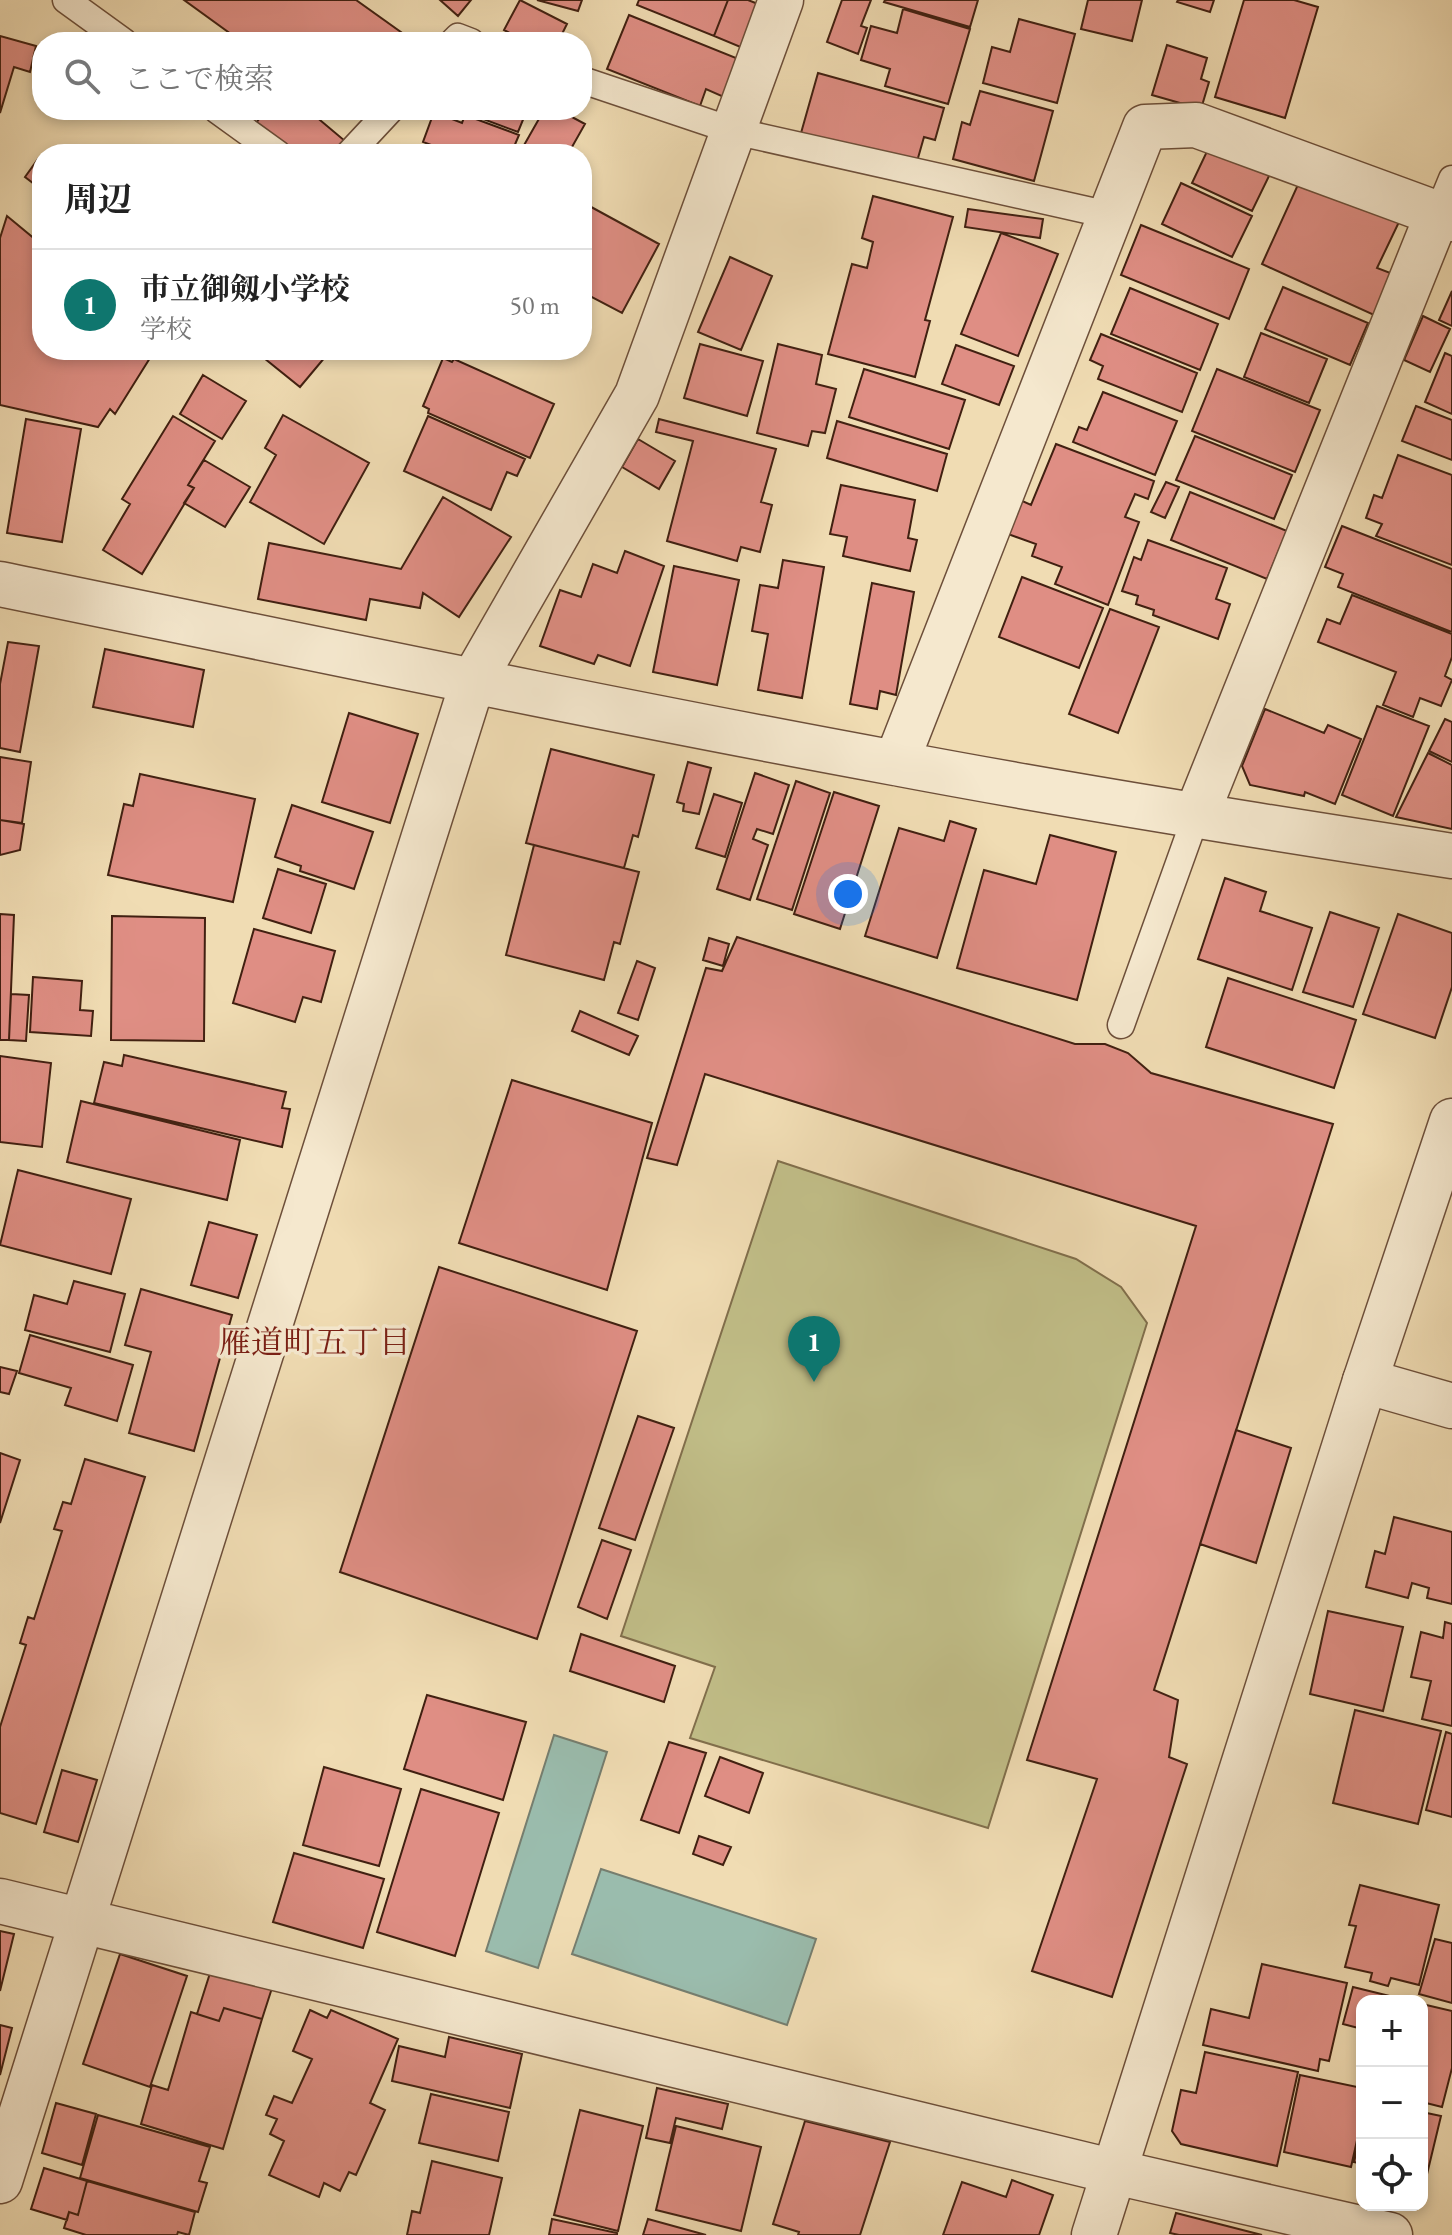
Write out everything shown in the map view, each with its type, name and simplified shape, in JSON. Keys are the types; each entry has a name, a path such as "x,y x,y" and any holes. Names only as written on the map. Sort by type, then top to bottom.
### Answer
{"street":[{"path":"0,2181 473,681 637,395 781,0"},
{"path":"896,763 1145,127 1196,125 1447,204 1196,816"},
{"path":"0,584 473,681 896,763 1196,816 1452,856"},
{"path":"1094,2235 1365,1381 1452,1121"},
{"path":"1365,1381 1452,1406"},
{"path":"0,1901 1115,2172 1390,2235"}],"lane":[{"path":"66,0 110,32"},
{"path":"592,83 734,131 1109,215"},
{"path":"231,120 264,144"},
{"path":"358,144 381,120"},
{"path":"1121,1025 1196,816"}],"shaded area":[{"path":"778,1161 1076,1259 1121,1287 1147,1323 988,1828 690,1738 715,1667 621,1636"},
{"path":"554,1735 607,1752 538,1968 486,1951"},
{"path":"601,1869 816,1939 787,2025 572,1954"}],"building":[{"path":"184,0 356,0 401,32 228,32"},
{"path":"440,0 471,0 458,16"},
{"path":"520,0 567,24 563,32 504,30"},
{"path":"537,0 582,0 578,11"},
{"path":"639,0 728,0 714,36 637,5"},
{"path":"728,0 748,0 768,8 750,51 714,36"},
{"path":"842,0 871,0 861,26 867,28 858,54 827,42"},
{"path":"885,0 978,0 970,27"},
{"path":"1088,0 1142,0 1132,41 1081,29"},
{"path":"1178,0 1214,0 1210,12"},
{"path":"1244,0 1294,0 1318,7 1285,118 1215,97"},
{"path":"903,9 970,29 948,104 885,86 890,69 861,60 871,26 897,33"},
{"path":"629,15 741,60 726,98 706,89 700,106 607,69"},
{"path":"1019,19 1075,34 1057,103 983,83 992,47 1010,52"},
{"path":"0,36 32,45 32,63 30,72 14,67 0,113"},
{"path":"1167,45 1207,58 1201,79 1209,82 1201,109 1152,95"},
{"path":"818,73 944,108 935,140 924,137 916,165 801,133"},
{"path":"980,91 1053,111 1034,181 953,159 962,122 970,125"},
{"path":"258,120 320,120 345,141 342,144 274,144 253,127"},
{"path":"431,120 462,123 463,120 478,120 519,135 515,144 423,142"},
{"path":"486,120 523,120 518,132"},
{"path":"538,120 578,120 585,124 574,144 525,144"},
{"path":"1210,145 1270,174 1252,211 1192,183"},
{"path":"32,167 32,182 25,177"},
{"path":"1301,178 1399,222 1377,268 1393,274 1374,315 1262,264"},
{"path":"1181,183 1252,216 1232,257 1162,224"},
{"path":"873,196 953,217 925,320 930,321 915,377 828,354 852,264 867,268 873,242 862,238"},
{"path":"592,207 659,244 622,313 592,297"},
{"path":"968,209 1043,219 1040,238 965,227"},
{"path":"7,216 32,237 32,360 149,360 115,414 110,409 98,427 0,405 0,238"},
{"path":"1141,225 1249,269 1229,319 1121,275"},
{"path":"1001,233 1058,254 1018,356 961,334"},
{"path":"730,257 772,276 741,350 698,332"},
{"path":"1283,287 1368,323 1350,365 1265,329"},
{"path":"1130,288 1218,324 1200,370 1111,334"},
{"path":"1452,291 1452,326 1439,320"},
{"path":"1423,316 1450,329 1430,372 1404,360"},
{"path":"1261,333 1327,359 1309,403 1244,377"},
{"path":"1101,334 1197,373 1182,412 1098,379 1103,366 1090,360"},
{"path":"700,344 763,361 747,416 684,398"},
{"path":"778,344 822,355 816,384 836,389 825,433 812,431 808,446 757,433"},
{"path":"956,345 1014,366 999,405 942,384"},
{"path":"1445,353 1452,356 1452,414 1425,402"},
{"path":"266,360 323,360 300,387"},
{"path":"442,360 456,360 554,404 530,458 428,413 429,409 423,406"},
{"path":"864,369 965,400 949,449 849,417"},
{"path":"1217,369 1320,410 1295,472 1192,431"},
{"path":"203,375 246,401 222,439 180,414"},
{"path":"1103,392 1177,421 1155,475 1073,442 1079,427 1087,430"},
{"path":"1416,406 1452,420 1452,460 1402,441"},
{"path":"283,415 369,463 324,544 250,502 276,455 265,448"},
{"path":"173,416 215,441 188,485 194,488 142,574 103,550 130,504 122,499"},
{"path":"428,416 525,459 517,476 507,472 491,510 404,471"},
{"path":"26,419 81,429 62,542 7,533"},
{"path":"659,419 776,449 761,502 772,505 760,552 741,547 737,561 667,541 693,441 656,432"},
{"path":"837,421 947,454 937,491 827,458"},
{"path":"1195,436 1292,475 1274,519 1176,480"},
{"path":"638,439 675,461 659,489 622,467"},
{"path":"1056,444 1154,481 1148,499 1135,494 1125,517 1139,522 1108,605 1055,584 1062,567 1032,556 1036,544 1005,533 1018,499 1031,505"},
{"path":"1398,455 1452,475 1452,565 1376,536 1382,524 1366,518 1374,495 1382,498"},
{"path":"204,460 250,487 225,527 184,503 194,488 188,485"},
{"path":"1166,482 1179,487 1165,518 1151,512"},
{"path":"841,485 915,500 908,538 917,540 910,571 843,556 847,537 830,534"},
{"path":"1190,492 1287,531 1267,579 1171,540"},
{"path":"443,497 511,537 459,617 423,593 420,608 370,599 366,620 258,599 269,543 401,569"},
{"path":"1342,526 1452,569 1452,632 1338,587 1343,574 1325,567"},
{"path":"1148,540 1227,568 1216,599 1230,604 1218,639 1153,615 1154,610 1136,604 1138,596 1122,591 1134,557 1141,560"},
{"path":"625,551 664,566 630,666 598,655 594,664 540,646 560,590 581,597 593,564 617,573"},
{"path":"783,560 824,567 802,698 758,690 768,634 752,631 760,585 778,588"},
{"path":"674,566 739,580 717,685 653,672"},
{"path":"1022,577 1103,608 1079,668 999,637"},
{"path":"872,583 914,592 896,695 880,691 877,709 850,704"},
{"path":"1352,595 1452,634 1452,657 1445,676 1452,680 1441,706 1420,698 1413,717 1383,705 1396,672 1318,642 1327,619 1340,624"},
{"path":"1110,609 1159,627 1118,733 1069,714"},
{"path":"8,642 39,646 20,752 0,748 0,684"},
{"path":"105,649 204,670 193,727 93,707"},
{"path":"1377,706 1429,726 1393,816 1342,795"},
{"path":"1265,709 1324,733 1328,725 1361,739 1335,804 1305,792 1304,796 1250,785 1242,766"},
{"path":"349,713 418,734 390,823 322,802"},
{"path":"1445,719 1452,722 1452,762 1429,751"},
{"path":"551,749 654,775 638,837 633,835 624,868 526,843"},
{"path":"1428,753 1452,765 1452,829 1396,817"},
{"path":"0,757 31,762 22,823 0,820"},
{"path":"688,762 711,768 699,814 683,811 684,804 677,802"},
{"path":"755,773 789,785 773,834 757,829 753,839 768,845 750,900 717,889"},
{"path":"140,774 255,799 233,902 108,875 124,804 133,806"},
{"path":"796,781 830,793 792,910 757,899"},
{"path":"834,792 879,806 840,929 794,914"},
{"path":"714,794 742,803 725,857 696,848"},
{"path":"292,805 373,832 354,889 300,871 301,866 275,857"},
{"path":"0,820 24,824 20,850 0,855"},
{"path":"950,821 976,829 937,958 865,936 899,828 944,841"},
{"path":"1050,835 1116,852 1077,1000 957,968 984,870 1036,884"},
{"path":"534,845 639,872 620,944 614,942 604,980 506,955"},
{"path":"278,869 326,884 311,933 263,918"},
{"path":"1225,878 1266,892 1260,911 1312,928 1292,990 1198,959"},
{"path":"1330,912 1379,928 1353,1007 1303,992"},
{"path":"0,914 14,915 9,1040 0,1040"},
{"path":"1398,914 1452,933 1452,987 1435,1038 1363,1014"},
{"path":"112,916 205,918 204,1041 111,1040"},
{"path":"254,929 335,951 321,1002 303,997 295,1022 233,1003"},
{"path":"737,937 1075,1044 1105,1044 1128,1053 1151,1073 1333,1124 1154,1690 1178,1700 1169,1757 1187,1764 1112,1997 1032,1971 1097,1779 1027,1760 1196,1226 705,1074 677,1165 647,1158 706,968 722,971"},
{"path":"709,938 729,944 723,966 703,960"},
{"path":"637,961 655,968 638,1020 618,1013"},
{"path":"33,977 82,981 80,1010 93,1011 91,1036 30,1032"},
{"path":"1228,978 1356,1020 1334,1088 1206,1047"},
{"path":"11,994 29,995 26,1041 9,1040"},
{"path":"580,1011 638,1036 629,1055 572,1031"},
{"path":"124,1055 286,1092 282,1108 290,1109 282,1147 94,1103 104,1062 122,1066"},
{"path":"0,1056 51,1063 42,1147 0,1142"},
{"path":"512,1080 652,1123 607,1290 459,1243"},
{"path":"81,1101 240,1140 227,1200 67,1162"},
{"path":"18,1170 131,1199 111,1274 0,1245"},
{"path":"209,1222 257,1235 238,1298 191,1285"},
{"path":"439,1267 637,1331 537,1639 340,1572"},
{"path":"74,1281 125,1294 110,1352 25,1330 34,1295 67,1304"},
{"path":"141,1289 232,1315 194,1451 129,1433 151,1352 125,1345"},
{"path":"30,1335 133,1365 117,1421 65,1405 71,1388 19,1373"},
{"path":"0,1367 17,1371 9,1394 0,1392"},
{"path":"638,1416 674,1428 635,1540 599,1528"},
{"path":"1236,1430 1291,1448 1256,1563 1200,1544"},
{"path":"0,1453 20,1460 0,1523"},
{"path":"85,1459 145,1477 36,1824 0,1813 0,1727 26,1645 20,1643 28,1617 34,1619 62,1531 54,1529 63,1502 71,1504"},
{"path":"1394,1517 1452,1532 1452,1604 1427,1598 1429,1588 1412,1583 1408,1598 1366,1587 1375,1551 1385,1554"},
{"path":"602,1540 631,1550 607,1619 578,1607"},
{"path":"1328,1611 1403,1627 1383,1711 1310,1694"},
{"path":"1445,1622 1452,1624 1452,1726 1422,1719 1431,1681 1411,1677 1421,1632 1443,1638"},
{"path":"581,1634 675,1666 664,1702 570,1671"},
{"path":"427,1695 526,1722 503,1800 404,1769"},
{"path":"1355,1710 1441,1731 1418,1824 1333,1803"},
{"path":"1446,1732 1452,1734 1452,1817 1426,1810"},
{"path":"669,1742 706,1753 679,1833 641,1820"},
{"path":"720,1757 763,1773 749,1813 705,1796"},
{"path":"324,1767 401,1789 379,1866 303,1845"},
{"path":"62,1770 97,1780 78,1842 44,1832"},
{"path":"421,1789 499,1813 455,1956 377,1932"},
{"path":"699,1836 731,1847 723,1865 693,1854"},
{"path":"294,1853 384,1879 363,1948 273,1922"},
{"path":"1360,1885 1439,1905 1419,1985 1391,1978 1388,1986 1370,1981 1372,1973 1345,1967 1356,1926 1349,1925"},
{"path":"0,1931 14,1934 0,1991"},
{"path":"1435,1939 1452,1943 1452,2003 1419,1994"},
{"path":"120,1954 187,1976 150,2087 83,2064"},
{"path":"1262,1964 1347,1983 1329,2061 1320,2059 1318,2071 1203,2045 1211,2009 1249,2018"},
{"path":"211,1970 272,1988 262,2019 224,2008 219,2021 197,2014"},
{"path":"1353,1987 1386,1995 1356,1995 1356,2027 1343,2024"},
{"path":"1428,2005 1452,2011 1452,2068 1442,2107 1428,2104"},
{"path":"224,2008 262,2019 223,2149 141,2124 152,2085 168,2090 191,2012 219,2021"},
{"path":"310,2010 327,2018 331,2010 398,2039 370,2103 385,2110 356,2175 349,2172 340,2191 324,2183 319,2197 269,2175 284,2141 270,2134 277,2119 266,2115 274,2096 292,2103 312,2059 293,2051"},
{"path":"0,2025 12,2028 0,2075"},
{"path":"449,2037 522,2054 510,2108 392,2081 399,2046 445,2057"},
{"path":"1205,2052 1298,2072 1277,2166 1181,2144 1172,2131 1181,2090 1196,2093"},
{"path":"1300,2075 1356,2087 1356,2145 1351,2167 1284,2152"},
{"path":"657,2088 728,2104 722,2129 676,2118 670,2143 646,2138"},
{"path":"431,2094 509,2112 498,2161 419,2143"},
{"path":"56,2103 96,2114 82,2165 42,2153"},
{"path":"580,2110 643,2126 618,2231 554,2215"},
{"path":"1428,2113 1441,2116 1428,2170"},
{"path":"98,2115 210,2147 199,2181 207,2183 198,2212 80,2178"},
{"path":"805,2121 890,2142 860,2235 798,2235 799,2232 773,2224"},
{"path":"676,2126 761,2147 741,2231 656,2210"},
{"path":"432,2161 502,2178 489,2235 407,2235 412,2211 420,2213"},
{"path":"44,2168 87,2181 78,2215 69,2212 67,2220 31,2209"},
{"path":"1012,2180 1053,2195 1039,2235 943,2235 962,2182 1006,2197"},
{"path":"87,2181 195,2212 189,2235 178,2232 177,2235 86,2235 64,2228 69,2212 78,2215"},
{"path":"1176,2213 1262,2235 1170,2233"},
{"path":"552,2219 617,2233 617,2235 549,2235"},
{"path":"648,2219 706,2235 643,2235"}],"place":[{"name":"市立御剱小学校","path":"814,1382"}],"district":[{"name":"雁道町五丁目","path":"315,1342"}]}
